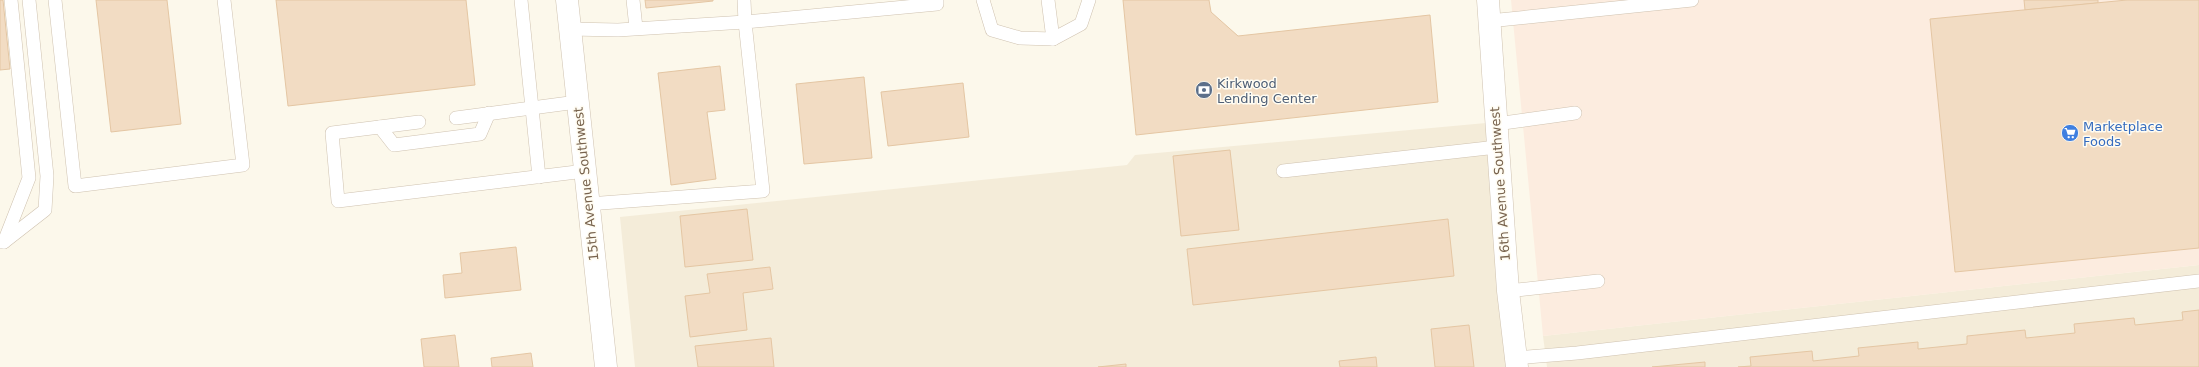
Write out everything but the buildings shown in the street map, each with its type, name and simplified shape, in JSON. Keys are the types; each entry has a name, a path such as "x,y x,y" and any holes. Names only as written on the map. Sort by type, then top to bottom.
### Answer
{"street":[{"name":"15th Avenue Southwest","path":"567,0 606,367"},
{"name":"16th Avenue Southwest","path":"1489,10 1497,147 1508,291 1516,363"}],"lane":[{"path":"2,242 29,178 11,0"},
{"path":"2,242 45,210 47,176 29,0"},
{"path":"55,0 75,186 243,165 224,0"},
{"path":"521,0 539,177"},
{"path":"633,0 636,28"},
{"path":"588,204 762,190 744,0"},
{"path":"570,29 618,30 745,22 937,4 937,0"},
{"path":"983,0 992,30 1020,38 1053,39 1081,24 1089,0"},
{"path":"1048,0 1053,39"},
{"path":"1489,10 1692,0"},
{"path":"456,118 577,102"},
{"path":"1496,124 1575,113"},
{"path":"380,127 394,145 480,134 489,114"},
{"path":"419,122 332,133 338,202 585,171"},
{"path":"1283,171 1497,147"},
{"path":"1508,291 1598,281"},
{"path":"1516,363 1577,353 2199,281"}],"shaded area":[{"path":"1511,0 2199,0 2199,265 1543,336"},
{"path":"1486,123 1510,367 635,367 620,217 1127,165 1135,155"},
{"path":"2199,265 2199,367 1547,367 1543,336"}],"place":[{"name":"Kirkwood Lending Center","path":"1204,90"},
{"name":"Marketplace Foods","path":"2070,133"}]}
